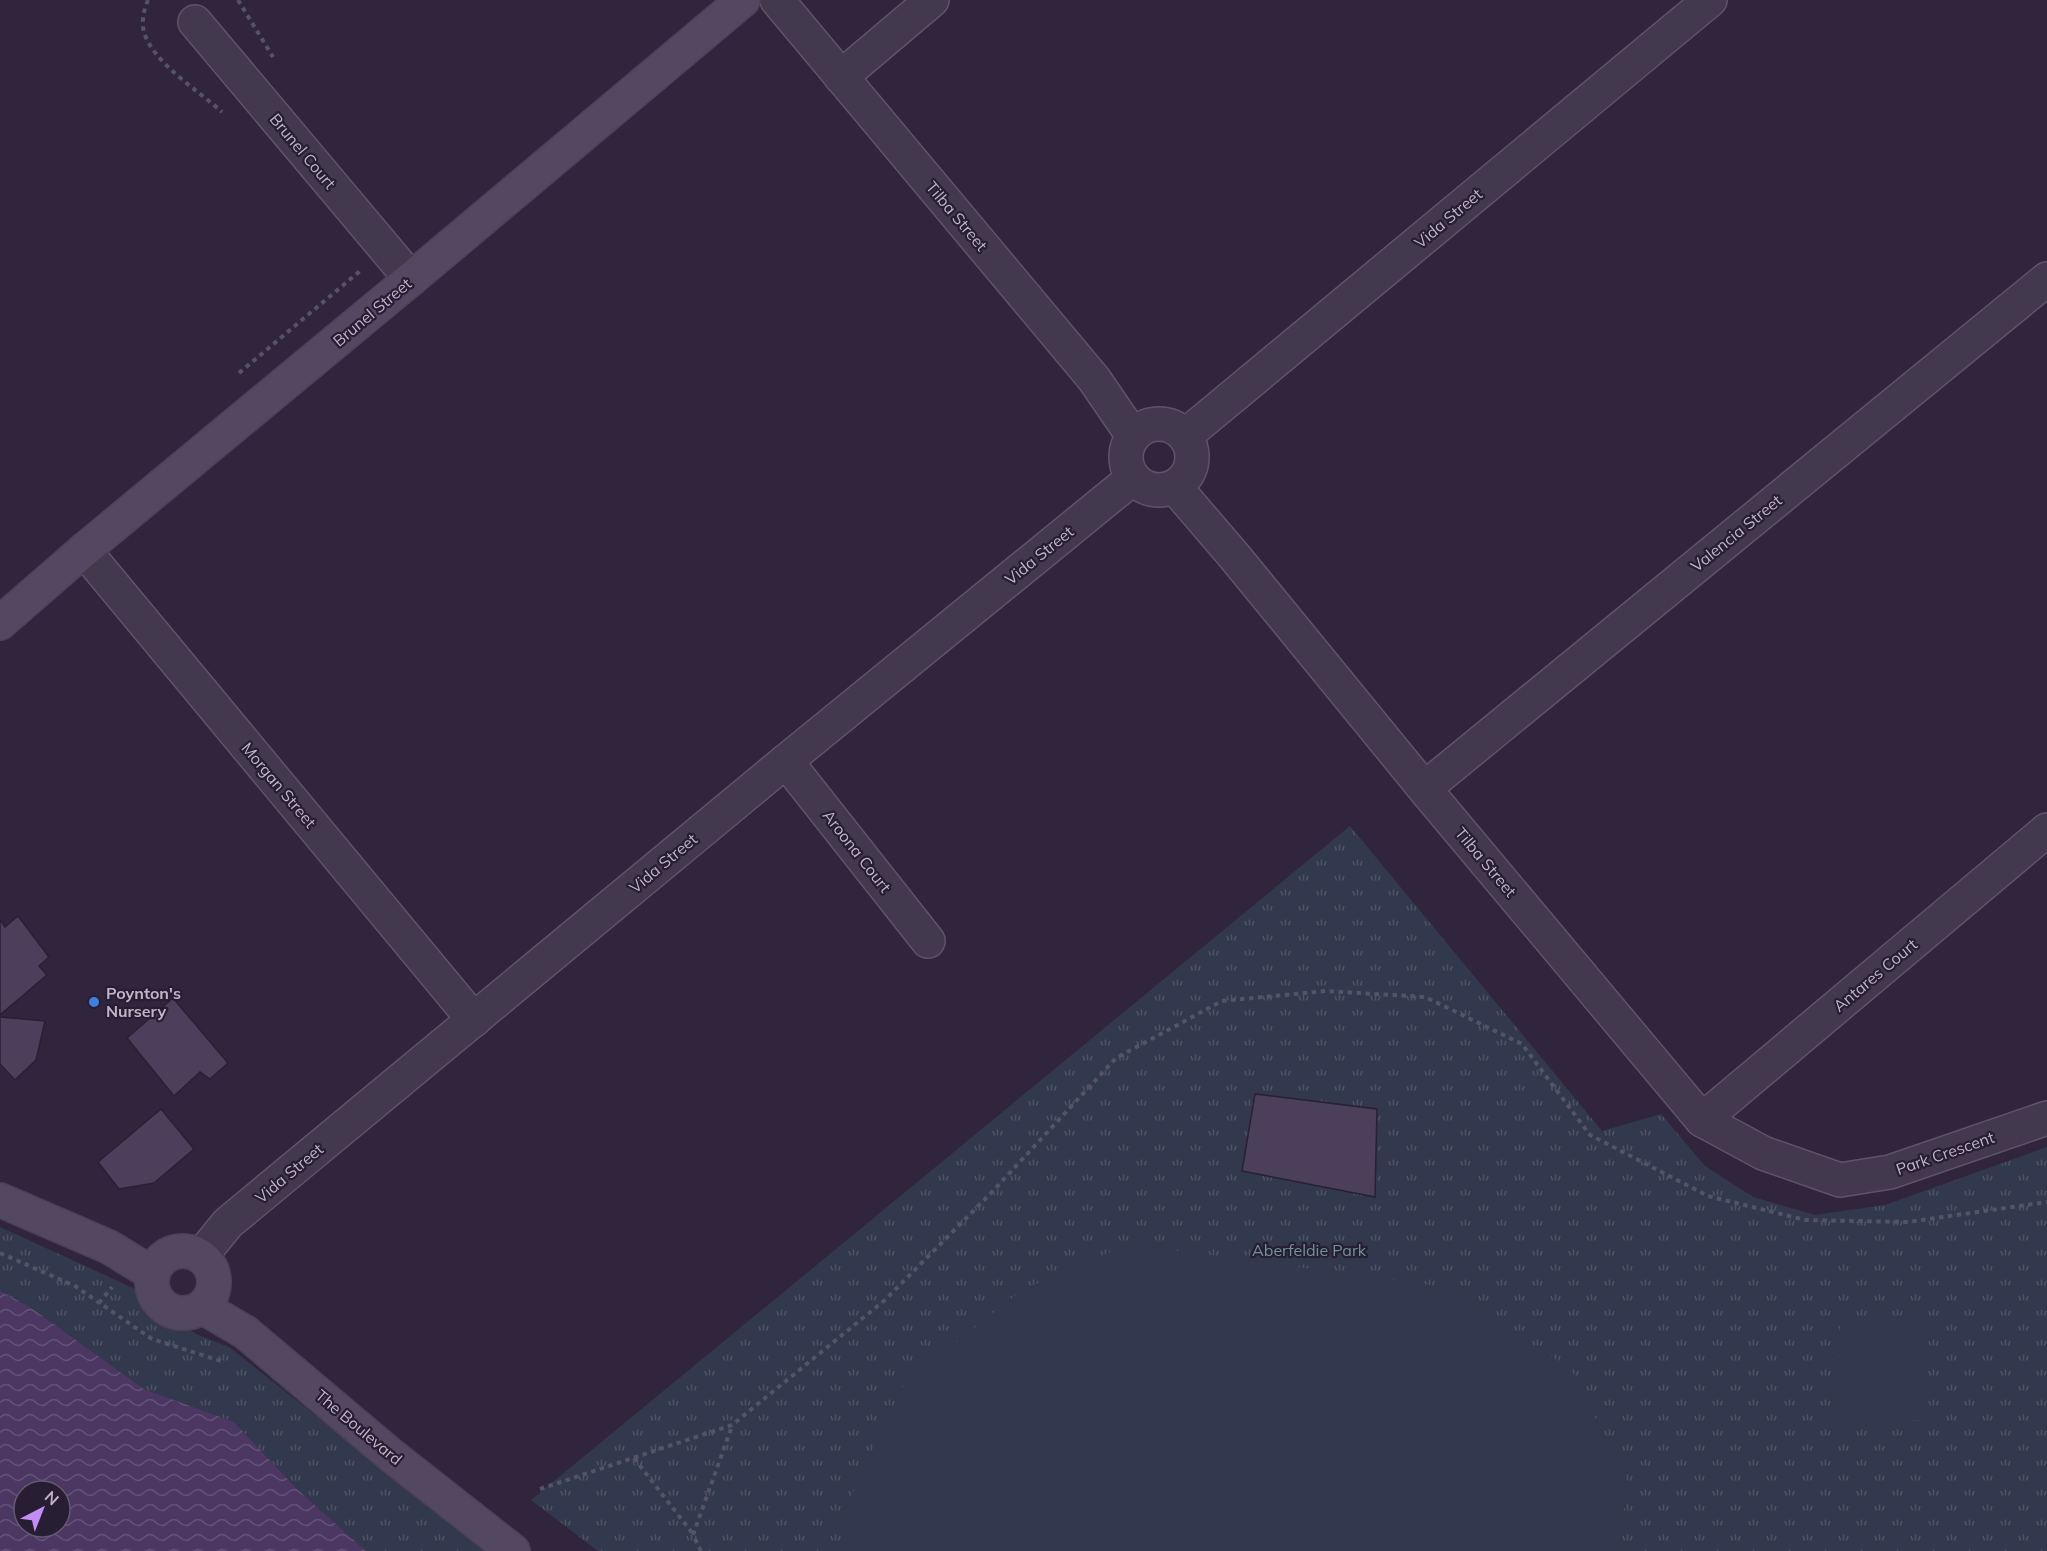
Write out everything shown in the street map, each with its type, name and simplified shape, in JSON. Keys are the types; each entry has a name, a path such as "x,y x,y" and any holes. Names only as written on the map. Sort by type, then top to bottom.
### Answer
{"street":[{"name":"Brunel Street","path":"0,623 84,550 743,0"},
{"name":"Tilba Street","path":"777,0 1094,379 1133,436"},
{"path":"841,78 932,0"},
{"name":"Vida Street","path":"1185,436 1710,0"},
{"name":"Brunel Court","path":"195,22 411,279"},
{"name":"Valencia Street","path":"1425,788 2047,279"},
{"path":"1153,424 1165,424 1176,428 1191,446 1193,457 1191,469 1185,479 1175,487 1164,490 1152,490 1141,485 1133,478 1125,457 1133,436 1142,428 1153,424"},
{"name":"Vida Street","path":"201,1256 228,1223 786,761 1133,478"},
{"name":"Tilba Street","path":"1175,487 1702,1120 1763,1153 1840,1180"},
{"name":"Morgan Street","path":"84,550 474,1020"},
{"name":"Aroona Court","path":"786,761 928,941"},
{"name":"Antares Court","path":"1702,1120 2047,830"},
{"name":"Park Crescent","path":"1840,1180 1890,1172 2047,1118"},
{"path":"0,1200 109,1247 153,1274"},
{"path":"173,1251 195,1252 208,1263 213,1273 214,1287 211,1298 202,1307 192,1312 172,1311 163,1306 156,1297 152,1287 153,1274 157,1264 173,1251"},
{"name":"The Boulevard","path":"202,1307 245,1332 392,1456 513,1551"}],"path":[{"path":"148,0 144,11 144,31 153,49 171,69 230,118"},
{"path":"352,262 360,272"},
{"path":"540,1489 732,1425 885,1300 992,1192 1116,1058 1222,1001 1326,991 1425,997 1522,1044 1590,1135 1708,1196 1805,1220 1908,1222 2047,1202"},
{"path":"0,1253 75,1286 99,1302"},
{"path":"693,1535 732,1425"},
{"path":"634,1458 693,1535 701,1551"}],"green space":[{"name":"Aberfeldie Park","path":"1350,826 1602,1131 1661,1114 1705,1166 1753,1197 1815,1215 1885,1205 2047,1147 2047,1551 598,1551 531,1500"},
{"path":"0,1227 133,1288 150,1307 198,1335 229,1347 487,1551 366,1551 297,1489 234,1422 144,1389 30,1307 0,1291"},
{"path":"1129,1244 1443,1287 1571,1369 1626,1480 1621,1551 844,1551 842,1515 905,1383 1022,1290"},
{"path":"1840,1322 1928,1323 1924,1420 1837,1422"}],"water":[{"path":"0,1291 30,1307 144,1389 234,1422 297,1489 366,1551 0,1551"}],"building":[{"path":"18,916 49,957 39,966 47,975 0,1015 0,920 5,927"},
{"path":"173,998 228,1063 210,1079 200,1072 174,1096 127,1038"},
{"path":"0,1017 45,1021 36,1060 15,1080 0,1064"},
{"path":"1255,1094 1377,1109 1375,1197 1242,1171"},
{"path":"161,1109 194,1149 154,1183 119,1189 98,1162"}],"place":[{"name":"Poynton's Nursery","path":"94,1002"}]}
